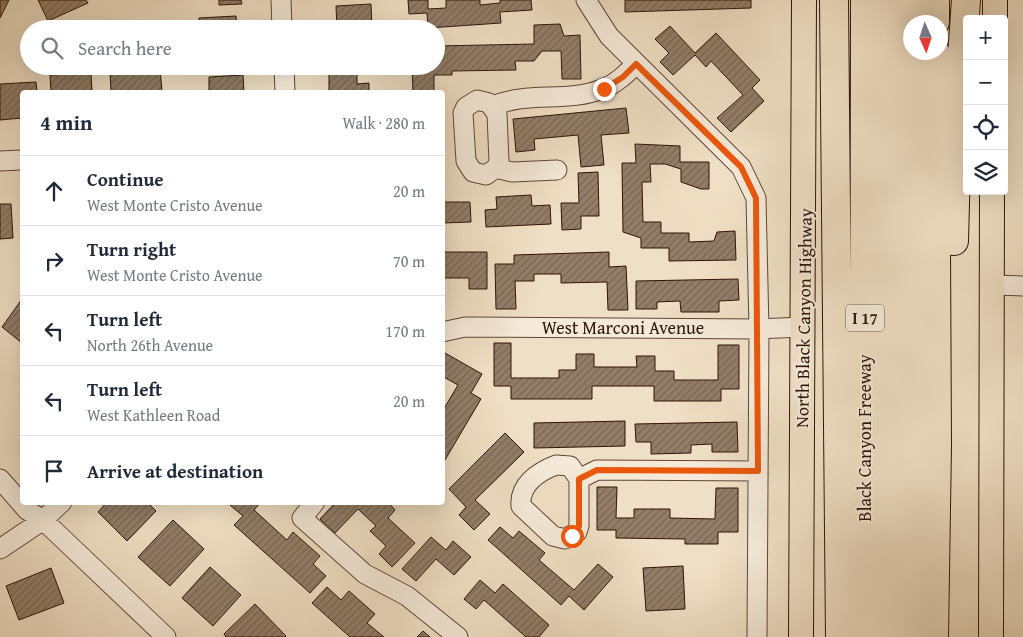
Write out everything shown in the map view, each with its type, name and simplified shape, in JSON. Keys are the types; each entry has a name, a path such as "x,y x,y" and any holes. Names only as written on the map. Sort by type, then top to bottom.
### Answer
{"highway":[{"path":"834,0 840,637"},
{"name":"Black Canyon Freeway","path":"864,637 865,0"},
{"path":"884,637 890,117 889,0"},
{"path":"910,0 911,15"},
{"path":"935,0 935,15"},
{"path":"937,445 950,410 957,127 966,0"},
{"path":"909,637 913,232 911,60"},
{"path":"934,637 937,445 935,60"}],"main road":[{"name":"North Black Canyon Highway","path":"801,637 804,0"},
{"path":"995,0 995,15"},
{"path":"991,637 992,195"}],"street":[{"path":"281,0 282,20"},
{"path":"586,0 609,36 741,167 756,198 759,329 757,637"},
{"path":"493,106 510,99 586,94 604,89 623,77 636,64"},
{"path":"284,75 285,90"},
{"path":"484,100 493,106 497,114 499,156 496,168 486,175 479,175 468,167 463,113 471,102 484,100"},
{"path":"0,161 20,160"},
{"path":"496,168 512,172 557,170"},
{"path":"991,285 1023,286"},
{"name":"West Marconi Avenue","path":"445,331 465,327 759,329 803,327"},
{"path":"579,479 597,470 758,471"},
{"path":"0,478 20,501"},
{"path":"24,505 43,520 166,637"},
{"path":"0,550 43,520 59,505"},
{"path":"313,505 302,518 365,574 407,596 458,637"}],"building":[{"path":"0,0 9,0 0,18"},
{"path":"38,0 86,0 88,3 50,20 48,20"},
{"path":"219,0 241,0 242,4 219,5"},
{"path":"408,0 428,0 428,9 446,8 446,0 480,0 480,5 500,3 500,0 531,0 532,10 500,12 501,23 445,27 445,20 427,20 427,13 409,14"},
{"path":"625,0 751,0 751,8 625,12"},
{"path":"371,4 372,20 337,20 336,6"},
{"path":"236,16 236,20 199,20 199,18"},
{"path":"560,24 564,36 580,35 581,79 562,79 561,51 542,51 534,61 515,61 516,70 452,71 452,75 445,75 445,46 534,44 534,25"},
{"path":"670,26 695,53 716,33 760,80 752,88 764,101 731,132 717,118 743,95 711,61 706,67 695,55 673,75 660,62 669,53 655,39"},
{"path":"50,75 91,75 92,90 51,90"},
{"path":"110,75 161,75 162,90 111,90"},
{"path":"243,75 244,90 209,90 209,77"},
{"path":"329,75 357,75 357,84 369,83 369,90 329,90"},
{"path":"412,75 434,75 434,90 413,90"},
{"path":"36,82 37,90 20,90 20,118 0,120 0,84"},
{"path":"626,108 629,133 601,135 604,165 581,167 578,135 534,139 535,150 516,152 513,119"},
{"path":"635,144 680,146 680,162 709,162 709,189 701,189 681,182 681,169 665,164 650,164 651,182 642,182 643,222 661,222 661,233 689,233 689,242 714,241 717,232 735,231 736,260 669,261 669,248 641,248 641,238 623,232 622,163 636,163"},
{"path":"598,172 599,216 581,216 581,229 562,230 561,203 579,203 578,173"},
{"path":"531,195 532,206 550,205 551,224 486,227 485,210 497,209 496,197"},
{"path":"445,202 470,202 471,222 445,223"},
{"path":"0,204 11,204 13,238 0,239"},
{"path":"445,252 487,252 487,289 469,289 469,278 445,278"},
{"path":"609,252 609,267 626,266 628,310 608,310 607,282 561,283 561,274 534,274 534,281 515,281 516,309 496,309 495,264 514,264 514,255"},
{"path":"738,279 739,300 719,301 719,312 681,312 680,301 657,302 657,309 636,309 636,281"},
{"path":"20,302 20,341 2,327"},
{"path":"494,343 511,343 511,378 559,378 559,370 576,370 576,354 594,354 594,367 637,367 636,356 655,356 655,371 674,371 674,380 718,380 718,345 739,345 739,389 721,389 721,401 654,401 654,386 592,386 592,399 511,399 511,386 494,386"},
{"path":"445,353 482,374 471,393 481,399 445,460 445,407 458,385 445,378"},
{"path":"625,421 625,446 534,448 534,423"},
{"path":"737,422 738,452 712,452 712,444 691,445 691,453 651,454 651,442 636,442 635,424"},
{"path":"505,433 524,452 475,500 490,514 474,530 459,515 466,507 449,489"},
{"path":"597,487 617,487 616,518 634,518 634,509 670,509 670,518 715,519 716,488 738,488 738,532 718,532 718,544 685,544 685,539 616,538 616,530 597,530"},
{"path":"104,505 150,505 156,511 127,541 98,512"},
{"path":"230,505 258,505 254,510 287,540 293,532 320,556 313,564 326,576 310,593 234,525 243,516"},
{"path":"333,505 391,505 395,510 388,518 415,543 392,567 379,554 386,546 370,531 376,526 358,509 335,533 320,519"},
{"path":"173,520 204,549 170,586 138,557"},
{"path":"500,527 513,538 519,531 545,553 539,560 574,590 598,564 613,577 584,610 569,596 561,605 488,540"},
{"path":"431,537 446,550 453,541 471,557 454,575 436,559 416,581 402,569"},
{"path":"683,566 685,609 646,611 643,568"},
{"path":"210,567 241,595 213,626 182,598"},
{"path":"51,568 64,603 19,620 6,586"},
{"path":"480,580 495,593 503,584 549,625 539,637 526,637 484,600 476,609 464,599"},
{"path":"327,587 341,600 349,591 375,614 367,623 384,637 350,637 312,603"},
{"path":"255,604 285,637 226,637 224,634"},
{"path":"423,631 430,637 417,637"}],"route":[{"path":"572,536 577,532 579,526 579,479 597,470 758,471 759,329 756,198 741,167 636,64 623,77 604,89"}]}
